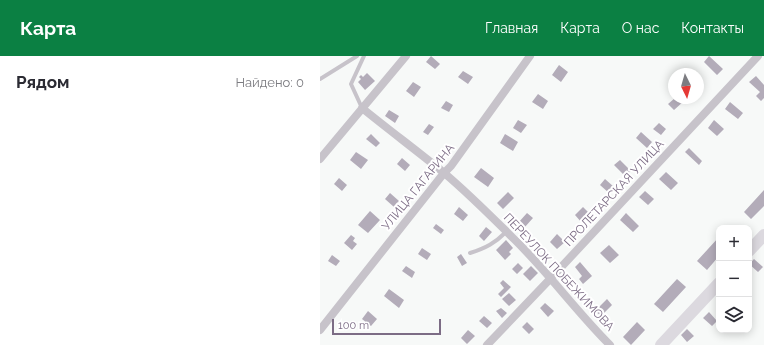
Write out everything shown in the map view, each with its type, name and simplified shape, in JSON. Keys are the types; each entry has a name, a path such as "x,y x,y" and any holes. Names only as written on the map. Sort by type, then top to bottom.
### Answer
{"main road":[{"path":"752,248 764,235"},
{"path":"661,345 716,286"}],"street":[{"path":"320,159 406,56"},
{"name":"УЛИЦА ГАГАРИНА","path":"320,330 451,166 530,56"},
{"name":"ПРОЛЕТАРСКАЯ УЛИЦА","path":"487,345 758,56"},
{"name":"ПЕРЕУЛОК ПОБЕЖИМОВА","path":"362,108 444,173 474,199 551,278 593,328 610,345"}],"lane":[{"path":"320,79 357,56"},
{"path":"362,108 351,84 364,56"},
{"path":"470,253 481,250 495,243 506,232"}],"building":[{"path":"431,56 440,64 435,69 426,62"},
{"path":"709,56 723,69 717,75 704,62"},
{"path":"559,65 568,72 561,82 552,75"},
{"path":"463,71 473,77 468,84 458,77"},
{"path":"367,73 375,81 365,90 358,82 361,79 359,77 361,75 363,77"},
{"path":"756,76 764,85 764,98 761,101 756,96 760,92 749,82"},
{"path":"413,82 421,87 414,97 406,91"},
{"path":"538,94 548,101 543,109 532,102"},
{"path":"446,101 453,105 449,112 441,108"},
{"path":"730,102 743,113 738,119 725,109"},
{"path":"668,104 681,104 674,110"},
{"path":"389,110 399,116 395,123 385,116"},
{"path":"518,120 527,125 521,133 513,128"},
{"path":"714,120 724,129 717,136 708,128"},
{"path":"659,123 666,129 661,135 653,129"},
{"path":"429,124 434,127 428,135 423,132"},
{"path":"641,132 652,142 647,148 636,138"},
{"path":"371,134 380,143 376,147 366,139"},
{"path":"505,134 518,142 513,151 500,143"},
{"path":"689,148 702,161 699,165 685,152"},
{"path":"356,152 368,160 361,169 350,160"},
{"path":"402,158 410,165 405,171 397,164"},
{"path":"620,160 631,171 625,176 614,165"},
{"path":"481,168 494,178 488,187 474,177"},
{"path":"666,172 678,183 671,190 659,179"},
{"path":"339,178 347,185 342,191 334,184"},
{"path":"605,179 614,187 609,193 600,185"},
{"path":"764,190 764,206 751,219 744,212"},
{"path":"645,191 654,199 648,205 639,197"},
{"path":"508,192 514,198 503,209 497,203"},
{"path":"390,193 399,201 394,207 385,199"},
{"path":"459,207 468,215 463,221 454,214"},
{"path":"583,207 591,215 582,223 575,215"},
{"path":"370,211 380,220 368,233 358,225"},
{"path":"527,213 533,218 524,228 518,223"},
{"path":"626,213 639,226 633,232 620,220"},
{"path":"436,224 444,230 441,234 433,228"},
{"path":"486,227 492,232 484,241 479,236"},
{"path":"557,234 565,242 557,249 550,242"},
{"path":"351,235 355,238 353,241 357,244 352,250 344,243"},
{"path":"506,240 513,248 509,252 511,254 505,260 496,250"},
{"path":"716,240 716,260 707,270 697,261"},
{"path":"609,245 619,255 610,263 600,253"},
{"path":"422,248 431,254 427,260 418,254"},
{"path":"461,254 467,263 462,266 457,257"},
{"path":"332,255 340,261 336,266 328,261"},
{"path":"754,259 763,267 758,272 752,267 752,261"},
{"path":"580,262 592,276 583,284 579,279 582,276 575,267"},
{"path":"518,263 523,268 517,274 512,269"},
{"path":"406,266 415,272 412,278 402,271"},
{"path":"531,266 538,273 530,281 523,274"},
{"path":"677,279 686,287 663,312 654,304"},
{"path":"503,280 511,287 501,297 498,294 504,288 500,283"},
{"path":"389,289 404,300 399,308 384,296"},
{"path":"509,293 516,300 509,306 502,299"},
{"path":"607,299 612,305 601,316 595,311"},
{"path":"545,303 554,311 548,317 540,308"},
{"path":"501,308 507,313 502,318 496,311"},
{"path":"368,311 377,319 371,326 362,319"},
{"path":"709,312 716,320 716,322 712,326 703,318"},
{"path":"484,316 492,323 487,328 479,321"},
{"path":"527,322 534,329 529,334 522,327"},
{"path":"637,322 645,330 631,345 623,337"},
{"path":"687,329 694,336 687,342 681,335"},
{"path":"468,330 475,336 467,344 461,338"}]}
